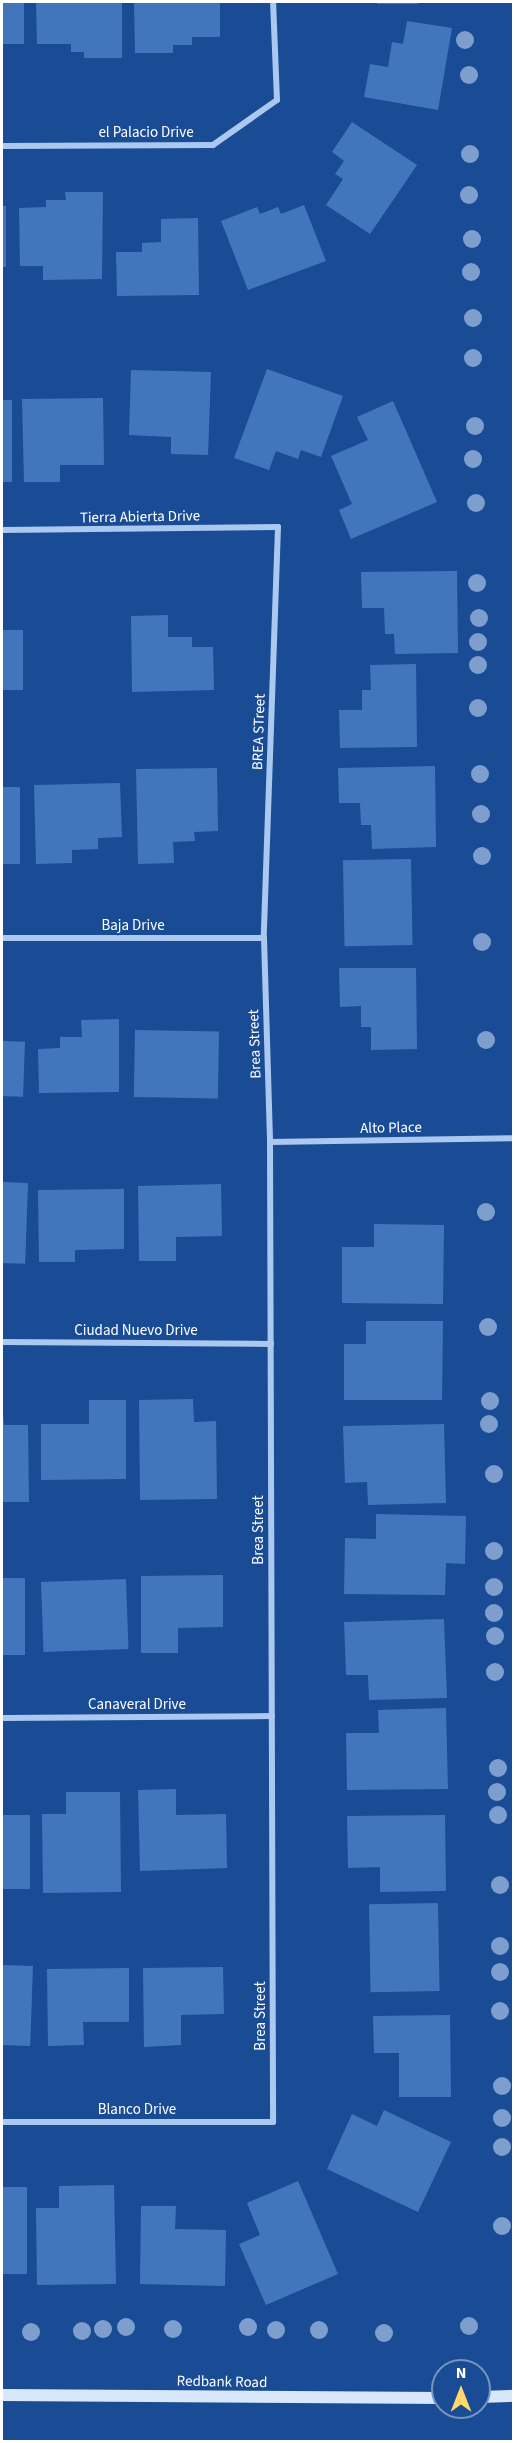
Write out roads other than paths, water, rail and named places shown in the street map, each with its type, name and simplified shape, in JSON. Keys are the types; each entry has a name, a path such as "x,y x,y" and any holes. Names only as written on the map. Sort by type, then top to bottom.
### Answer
{"street":[{"name":"el Palacio Drive","path":"2,146 213,145 277,100 273,2"},
{"name":"Tierra Abierta Drive","path":"2,530 278,527"},
{"name":"BREA STreet","path":"264,938 278,527"},
{"name":"Baja Drive","path":"2,938 264,938"},
{"name":"Brea Street","path":"264,938 270,1142 273,2122"},
{"name":"Alto Place","path":"270,1142 513,1138"},
{"name":"Ciudad Nuevo Drive","path":"2,1342 271,1344"},
{"name":"Canaveral Drive","path":"2,1718 272,1716"},
{"name":"Blanco Drive","path":"2,2122 273,2122"},
{"name":"Redbank Road","path":"2,2395 431,2398"},
{"path":"491,2397 513,2396"}]}
